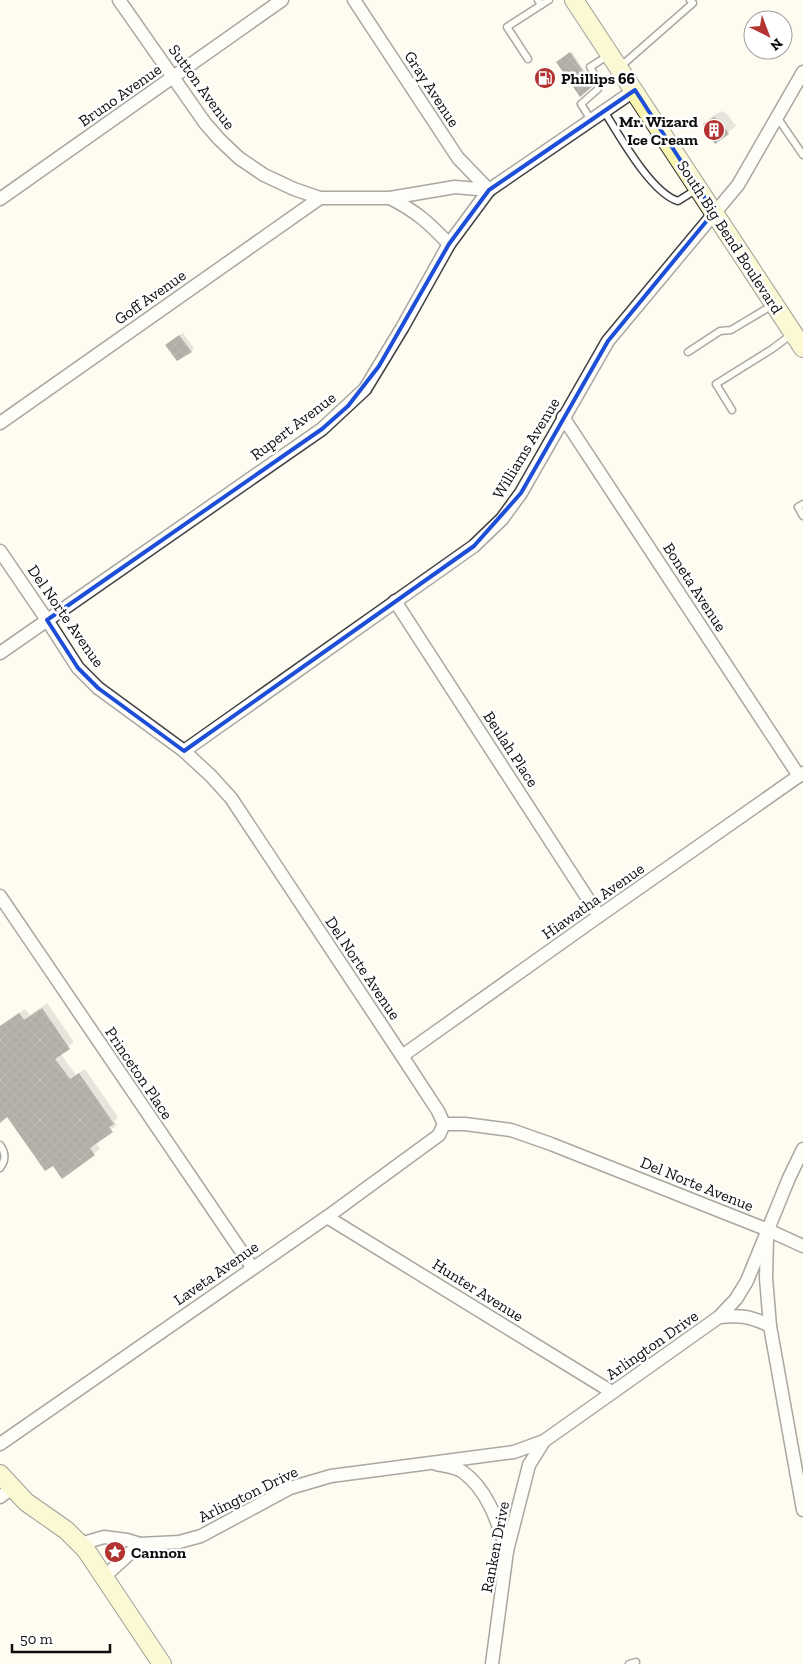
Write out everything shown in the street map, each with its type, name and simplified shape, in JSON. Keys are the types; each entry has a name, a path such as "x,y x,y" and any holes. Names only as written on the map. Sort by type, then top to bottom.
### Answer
{"main road":[{"name":"South Big Bend Boulevard","path":"574,0 774,304 798,337"},
{"path":"0,1474 6,1492 26,1502 66,1530 86,1550 162,1664"}],"street":[{"name":"Sutton Avenue","path":"118,0 205,123 240,158 264,175 294,190 320,198 390,198 455,188 489,190"},
{"name":"Bruno Avenue","path":"0,199 282,0"},
{"name":"Gray Avenue","path":"354,0 458,158 489,190"},
{"name":"Williams Avenue","path":"184,751 474,546 502,519 521,493 608,341 738,185 803,72"},
{"name":"Rupert Avenue","path":"0,653 322,429 348,406 365,389 449,244 489,190 635,90"},
{"name":"Goff Avenue","path":"0,424 320,198"},
{"name":"Sutton Avenue","path":"390,198 412,209 449,244"},
{"name":"Boneta Avenue","path":"563,417 801,774"},
{"name":"Del Norte Avenue","path":"0,551 48,620 78,668 98,688 184,751 231,798 402,1056 444,1124 464,1124 519,1133 552,1144 768,1230 803,1246"},
{"name":"Beulah Place","path":"395,601 599,916"},
{"name":"Hiawatha Avenue","path":"402,1056 801,774"},
{"name":"Princeton Place","path":"0,896 252,1268"},
{"name":"Laveta Avenue","path":"0,1444 327,1216 439,1135 444,1124"},
{"name":"Arlington Drive","path":"80,1544 104,1537 140,1544 179,1542 201,1536 290,1488 313,1480 430,1462 514,1452 544,1441 719,1317 736,1299 747,1281 803,1149"},
{"name":"Hunter Avenue","path":"327,1216 612,1392"},
{"path":"768,1230 766,1278 770,1326 803,1510"},
{"path":"719,1317 739,1315 754,1318 770,1326"},
{"name":"Ranken Drive","path":"492,1664 507,1551 530,1465 544,1441"},
{"name":"Arlington Drive","path":"430,1462 462,1471 481,1489 496,1519 507,1551"},
{"path":"104,1577 140,1544"}],"lane":[{"path":"528,59 507,27 540,3 549,0"},
{"path":"591,120 581,104 598,89 598,80 590,67 615,61 693,3 690,0"},
{"path":"604,111 633,158 652,182 678,201 698,188"},
{"path":"777,118 803,155"},
{"path":"688,352 720,331 732,330 774,304"},
{"path":"732,410 716,384 772,349 798,337"},
{"path":"803,504 798,507 803,516"},
{"path":"0,1145 5,1154 5,1159 0,1168"}],"highlighted area":[{"path":"635,90 714,212 608,341 521,493 474,546 184,751 98,688 78,668 47,620 322,429 348,406 379,366 449,244 489,190"}],"building":[{"path":"570,52 593,86 580,97 556,62"},
{"name":"Mr. Wizard Ice Cream","path":"714,117 721,122 729,134 715,144 703,124"},
{"path":"179,335 192,352 177,361 165,345"},
{"path":"42,1008 70,1049 55,1059 70,1079 79,1073 114,1124 109,1127 113,1132 90,1148 95,1155 62,1179 53,1166 45,1171 7,1117 0,1123 0,1026 19,1013 24,1020"}],"place":[{"name":"Phillips 66","path":"545,78"},
{"name":"Mr. Wizard Ice Cream","path":"714,130"},
{"name":"Cannon","path":"115,1552"}]}
